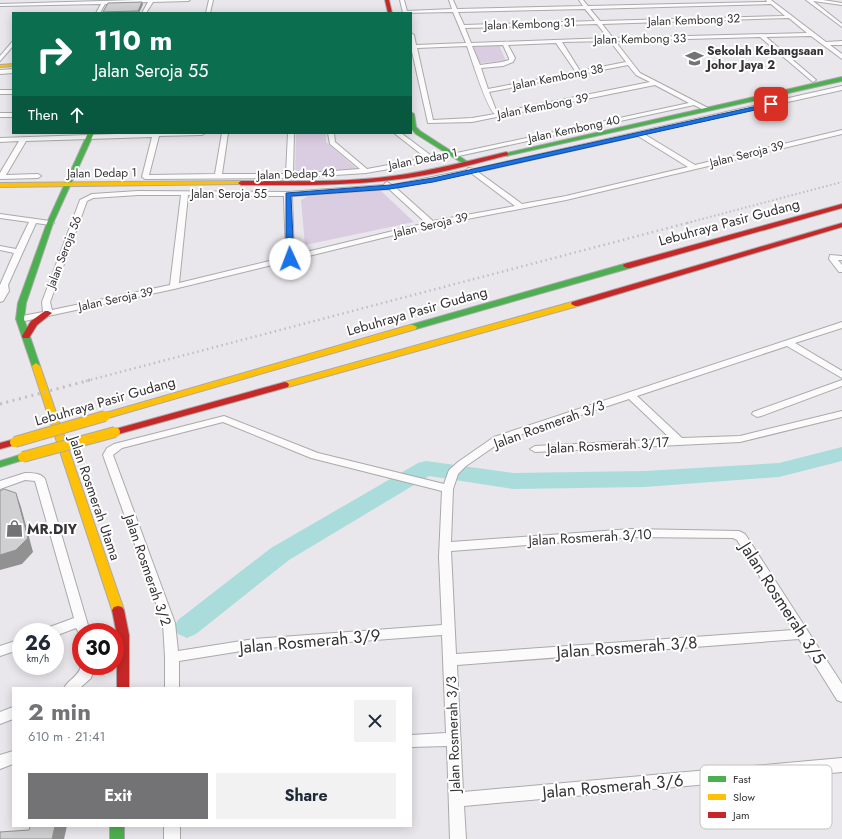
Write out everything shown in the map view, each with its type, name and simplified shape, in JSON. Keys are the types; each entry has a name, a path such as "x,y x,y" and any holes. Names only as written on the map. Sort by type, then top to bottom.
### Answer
{"main road":[{"path":"387,0 390,12"},
{"path":"0,66 12,65"},
{"name":"Jalan Dedap 1","path":"0,180 68,185 309,183 383,179 414,175 842,79"},
{"path":"412,119 414,129 430,146 463,164"},
{"name":"Jalan Rosmerah Utama","path":"90,135 50,223 22,303 20,319 118,612 123,635 123,687"},
{"name":"Lebuhraya Pasir Gudang","path":"0,446 607,270 842,206"},
{"path":"0,464 605,296 842,225"},
{"path":"716,240 706,248 708,254 712,256 718,257 749,254"},
{"path":"605,296 642,280 646,272 635,268 607,270"},
{"path":"26,336 34,323 48,313"},
{"path":"117,827 117,839"}],"street":[{"path":"0,5 188,0"},
{"path":"208,12 211,0"},
{"path":"402,0 405,12 587,8 770,1 842,57"},
{"path":"451,0 494,111 500,114"},
{"path":"581,0 638,74 706,109"},
{"path":"808,0 842,26"},
{"path":"813,0 842,4"},
{"path":"145,12 151,1"},
{"path":"99,12 104,2"},
{"path":"37,11 42,4"},
{"name":"Jalan Kembong 32","path":"598,22 790,17"},
{"name":"Jalan Kembong 31","path":"461,27 598,22"},
{"name":"Jalan Kembong 33","path":"414,47 558,41 812,34"},
{"path":"762,36 813,80"},
{"path":"412,39 414,47"},
{"path":"558,41 579,73"},
{"path":"477,67 502,64 511,61 512,58 505,43"},
{"path":"825,44 842,43"},
{"path":"0,59 12,44"},
{"name":"Jalan Kembong 39","path":"414,47 430,122 472,120 656,83"},
{"path":"0,59 12,59"},
{"name":"Jalan Kembong 38","path":"486,91 630,63"},
{"path":"0,72 12,71"},
{"name":"Jalan Seroja 55","path":"92,196 138,193 288,194 390,187 473,171 842,88"},
{"path":"0,92 12,92"},
{"name":"Jalan Kembong 40","path":"450,156 695,103"},
{"path":"0,116 12,115"},
{"name":"Jalan Seroja 39","path":"20,319 174,287 431,224 566,198 842,132"},
{"path":"0,140 90,135 179,134"},
{"path":"218,176 225,134"},
{"path":"289,176 291,134"},
{"path":"331,134 332,143 366,171"},
{"path":"398,134 431,159"},
{"path":"638,134 693,167"},
{"name":"Jalan Dedap 43","path":"156,135 145,177 289,176 366,171 450,156"},
{"path":"0,180 24,139"},
{"path":"463,164 520,206"},
{"path":"0,180 38,176"},
{"path":"383,179 431,224"},
{"path":"174,287 185,193"},
{"path":"288,194 290,259"},
{"name":"Jalan Seroja 56","path":"48,313 46,302 84,200 92,196"},
{"path":"0,216 50,223"},
{"path":"0,299 5,291 2,284 20,252 33,221"},
{"path":"0,248 20,252"},
{"path":"842,258 833,257 842,270"},
{"name":"Jalan Rosmerah 3/3","path":"458,839 452,738 451,660 448,630 445,547 448,489 457,468 498,439 842,326"},
{"path":"788,343 842,375"},
{"path":"757,414 842,382"},
{"name":"Jalan Rosmerah 3/17","path":"630,395 680,442"},
{"name":"Jalan Rosmerah 3/17","path":"535,449 740,439 842,414"},
{"name":"Jalan Rosmerah 3/2","path":"172,687 172,657 169,623 108,455 111,450 118,446 224,419 315,456 448,489"},
{"path":"0,485 26,476 40,479 81,623"},
{"name":"Jalan Rosmerah 3/10","path":"445,547 631,533 735,534"},
{"name":"Jalan Rosmerah 3/5","path":"735,534 741,537 842,696"},
{"name":"Jalan Rosmerah 3/9","path":"172,657 254,644 448,630"},
{"name":"Jalan Rosmerah 3/8","path":"451,660 803,634"},
{"path":"0,651 12,647"},
{"path":"72,687 85,675"},
{"path":"0,718 12,713"},
{"path":"412,741 452,738"},
{"path":"0,762 12,757"},
{"name":"Jalan Rosmerah 3/6","path":"832,766 842,765"},
{"name":"Jalan Rosmerah 3/6","path":"456,800 700,778"},
{"path":"172,827 172,839"}],"shaded area":[{"path":"499,45 506,61 480,63 473,46"},
{"path":"296,134 326,134 326,142 357,169 295,172"},
{"path":"380,190 414,222 305,245 301,200 310,195"}],"building":[{"path":"142,2 138,11 103,12 108,3"},
{"name":"MR.DIY","path":"4,489 16,493 28,538 16,550 0,555 0,491"},
{"path":"30,827 55,827 52,839 0,839 0,832 29,830"}],"waterway":[{"path":"187,627 280,554 426,468 513,481 645,479 779,470 842,454"}],"railway":[{"path":"687,223 842,182"},
{"path":"86,381 691,222"},
{"path":"0,404 90,380"}],"traffic: fast":[{"path":"506,154 842,79"},
{"path":"412,120 413,127 418,133 466,163"},
{"path":"68,185 91,134"},
{"path":"36,366 20,319 22,303 50,223 68,185"},
{"path":"413,327 627,266"},
{"path":"0,464 23,457"},
{"path":"117,827 117,839"}],"traffic: slow":[{"path":"0,66 12,65"},
{"path":"0,185 241,183"},
{"path":"285,385 575,304"},
{"path":"105,416 413,327"},
{"path":"36,366 118,610"},
{"path":"15,442 105,416"},
{"path":"23,457 115,432"}],"traffic: jam":[{"path":"387,0 390,12"},
{"path":"241,183 328,183 393,178 426,173 506,154"},
{"path":"627,266 842,206"},
{"path":"575,304 842,225"},
{"path":"26,336 34,323 48,313"},
{"path":"115,432 285,385"},
{"path":"0,446 15,442"},
{"path":"118,610 123,635 123,687"}],"place":[{"name":"Sekolah Kebangsaan Johor Jaya 2","path":"694,58"},
{"name":"MR.DIY","path":"14,529"}],"route":[{"path":"290,259 288,194 390,187 433,180 771,104"}]}
